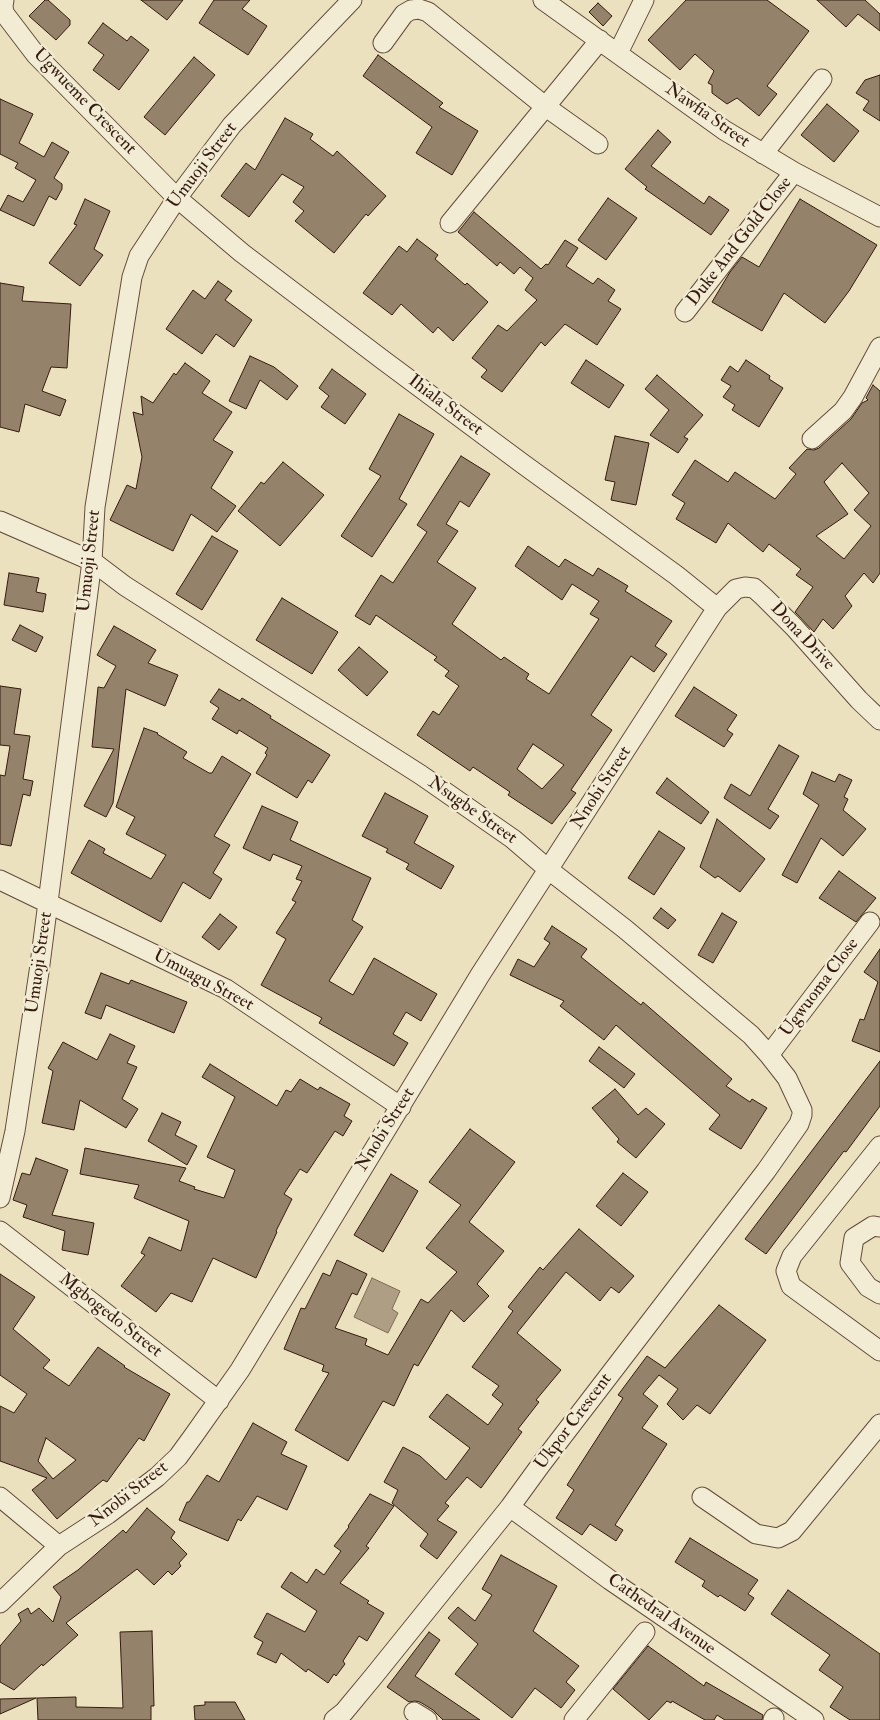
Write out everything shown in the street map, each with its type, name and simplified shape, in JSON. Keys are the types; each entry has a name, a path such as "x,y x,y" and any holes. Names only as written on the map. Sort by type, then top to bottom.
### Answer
{"street":[{"name":"Ugwueme Crescent","path":"4,0 2,6 4,13 36,55 177,198"},
{"name":"Umuoji Street","path":"0,1198 15,1131 48,903 92,561 95,507 132,277 139,256 177,198 232,125 352,0"},
{"name":"Nawfia Street","path":"543,0 724,130 794,172 880,217"},
{"path":"618,53 644,0"},
{"path":"383,43 404,14 411,10 420,9 428,12 546,107 598,144"},
{"path":"450,223 600,40"},
{"path":"763,154 822,79"},
{"name":"Duke And Gold Close","path":"685,312 794,172"},
{"name":"Ihiala Street","path":"177,198 242,253 717,608"},
{"path":"812,439 842,411 853,397 880,347"},
{"name":"Nsugbe Street","path":"0,521 92,561 125,586 421,775 514,839 549,870 625,929 750,1035 787,1078 801,1107 802,1115"},
{"name":"Dona Drive","path":"717,608 736,589 754,588 794,627 880,720"},
{"name":"Nnobi Street","path":"0,1603 59,1546 108,1514 157,1477 178,1457 219,1401 240,1370 480,975 717,608"},
{"name":"Umuagu Street","path":"0,880 226,990 400,1107"},
{"name":"Ugwuoma Close","path":"769,1055 870,922"},
{"name":"Ukpor Crescent","path":"334,1720 344,1712 510,1507 766,1171 799,1124 802,1115"},
{"path":"880,1146 792,1256 786,1271 791,1286 880,1351"},
{"path":"880,1226 873,1226 854,1238 850,1262 868,1287 880,1294"},
{"name":"Mgbogedo Street","path":"0,1231 219,1401"},
{"path":"702,1497 756,1534 778,1538 792,1531 880,1424"},
{"path":"0,1497 59,1546"},
{"name":"Cathedral Avenue","path":"510,1507 610,1580 814,1720"},
{"path":"574,1720 645,1632"}],"shaded area":[{"path":"372,1278 400,1291 392,1309 398,1313 388,1333 354,1317"}],"building":[{"path":"45,0 48,0 70,20 70,25 56,40 29,16"},
{"path":"141,0 183,0 167,20"},
{"path":"214,0 250,0 242,9 267,26 248,55 199,23"},
{"path":"686,0 767,0 809,31 767,86 777,94 759,116 737,98 727,104 712,93 712,85 708,83 714,71 695,54 680,70 648,40"},
{"path":"817,0 865,0 880,14 880,31 858,14 846,27"},
{"path":"598,3 612,16 603,26 589,12"},
{"path":"103,23 127,41 131,36 149,50 119,90 93,70 104,55 88,43"},
{"path":"378,55 443,103 439,107 478,131 452,175 416,153 432,127 363,76"},
{"path":"194,57 215,75 165,135 144,117"},
{"path":"880,75 880,121 863,110 869,101 856,93 865,80"},
{"path":"0,99 33,114 19,143 44,157 52,142 69,152 54,178 62,184 62,189 56,200 49,196 34,226 0,210 8,195 23,202 36,180 15,168 18,163 0,154"},
{"path":"827,104 859,131 834,162 801,135"},
{"path":"285,118 313,134 310,139 333,156 337,151 386,196 368,216 366,214 334,253 295,221 304,211 293,202 304,187 282,174 249,217 221,196 246,163 255,170"},
{"path":"658,130 671,142 651,166 704,204 709,196 729,210 711,235 645,189 647,187 625,169"},
{"path":"608,198 637,218 606,260 578,240"},
{"path":"85,199 110,211 94,249 103,255 80,286 49,263 77,225 74,224"},
{"path":"800,199 877,245 849,291 825,323 784,293 762,331 712,302 730,272 742,257 759,267"},
{"path":"474,212 541,269 546,264 548,265 565,240 578,248 566,266 593,284 598,278 615,290 608,301 621,309 597,345 565,324 545,346 541,342 502,392 481,377 487,370 472,358 498,325 507,331 537,300 525,290 533,278 520,267 514,274 500,262 497,266 458,232"},
{"path":"417,239 438,255 435,259 465,285 467,283 488,302 453,341 438,327 433,333 401,304 392,315 363,293 399,246 407,252"},
{"path":"218,281 232,291 225,300 252,320 234,347 216,334 202,354 166,329 193,290 205,299"},
{"path":"0,283 24,287 22,301 71,304 67,368 51,367 42,391 66,400 60,416 25,404 19,432 0,427"},
{"path":"250,356 274,367 298,386 287,400 260,380 246,409 229,401"},
{"path":"586,360 624,385 609,408 571,383"},
{"path":"746,360 770,376 769,379 783,388 759,427 732,410 735,405 723,397 731,386 721,380 730,366 738,372"},
{"path":"185,363 210,381 202,393 232,412 213,440 233,452 211,488 236,506 217,532 191,514 173,551 110,520 127,485 136,489 142,457 133,412 143,415 141,396 153,403 174,373 176,375"},
{"path":"332,369 366,394 345,424 321,407 329,396 319,388"},
{"path":"657,375 703,415 684,437 688,439 678,453 650,435 669,410 645,389"},
{"path":"873,385 880,391 880,573 873,583 864,573 845,596 852,606 833,629 823,619 814,632 795,612 813,587 796,575 801,569 769,544 763,552 728,523 716,543 676,519 685,503 672,495 695,460 728,482 735,472 775,499 796,474 789,468 807,449 814,450 819,448 851,419 862,403 868,400 866,398","holes":["842,463 869,493 854,510 871,526 844,559 816,536 848,514 824,482"]},
{"path":"399,414 434,434 399,499 407,504 372,557 341,536 381,476 369,469"},
{"path":"615,436 649,443 636,505 611,500 615,482 605,480"},
{"path":"461,456 490,474 469,507 460,501 446,524 458,531 437,562 476,588 452,624 501,660 504,657 529,674 526,679 549,694 599,619 590,614 599,601 572,584 562,600 515,566 528,546 559,567 565,559 593,576 598,568 628,586 625,591 672,621 655,646 667,654 654,672 631,656 591,715 612,730 571,790 576,793 552,824 508,795 510,792 473,767 470,771 417,735 433,711 439,715 459,686 445,676 449,671 434,660 437,657 376,615 370,625 355,616 381,575 393,583 427,532 417,525","holes":["533,744 564,765 542,789 517,769"]},
{"path":"283,462 324,495 280,546 238,511 261,482 264,484"},
{"path":"212,536 238,551 202,610 176,594"},
{"path":"9,573 39,578 36,592 46,594 43,612 4,605"},
{"path":"282,598 338,632 312,674 256,640"},
{"path":"20,625 43,637 36,652 12,640"},
{"path":"114,626 156,650 148,663 178,675 165,706 126,689 113,803 106,817 84,806 114,749 92,747 98,687 104,688 116,666 97,655"},
{"path":"359,647 388,672 367,696 338,670"},
{"path":"0,686 21,689 14,734 30,736 23,779 33,781 30,796 23,794 11,846 0,844 0,775 5,776 10,746 0,745"},
{"path":"694,687 737,715 727,730 733,734 724,747 675,716"},
{"path":"219,689 240,701 242,698 271,716 270,718 330,755 312,783 308,780 297,798 256,773 267,755 265,753 268,748 239,730 237,734 212,719 219,708 210,702"},
{"path":"144,728 158,733 187,752 183,758 209,773 212,773 222,756 251,774 214,836 230,845 213,873 222,879 210,899 183,882 161,922 71,873 89,840 105,849 103,853 151,879 166,855 126,834 135,817 116,807"},
{"path":"779,745 799,756 768,809 779,816 770,829 724,798 731,784 750,796"},
{"path":"812,772 835,782 839,774 852,780 844,797 848,799 843,810 866,829 843,856 821,838 797,883 782,875 819,805 803,794"},
{"path":"667,778 709,812 701,824 656,793"},
{"path":"385,793 428,816 414,843 454,866 441,889 406,869 409,864 386,852 388,849 362,836"},
{"path":"262,806 298,822 290,840 371,878 352,920 363,927 329,981 353,995 374,958 437,994 421,1021 406,1012 393,1034 408,1043 394,1066 319,1023 322,1018 261,985 286,939 276,933 296,902 292,900 302,881 296,879 302,866 273,854 270,861 243,848"},
{"path":"717,819 765,859 740,892 718,876 715,878 700,867"},
{"path":"659,831 685,848 654,895 628,878"},
{"path":"839,871 876,898 856,922 819,898"},
{"path":"661,908 676,920 668,929 653,918"},
{"path":"722,913 737,922 713,963 698,955"},
{"path":"220,914 237,927 219,950 202,937"},
{"path":"552,926 587,949 581,957 641,1005 643,1002 732,1079 726,1086 750,1102 752,1099 767,1108 741,1149 709,1129 720,1115 616,1025 604,1040 560,1006 564,1001 510,975 518,959 534,967 550,943 544,939"},
{"path":"880,949 880,1052 852,1041 860,1019 864,1020 878,982 864,972"},
{"path":"101,973 129,984 131,980 187,1002 174,1033 106,1005 101,1019 85,1013"},
{"path":"110,1034 135,1046 127,1063 137,1067 122,1099 138,1109 126,1128 80,1100 74,1130 42,1123 53,1071 48,1068 63,1042 97,1060"},
{"path":"599,1047 635,1074 624,1088 589,1061"},
{"path":"880,1061 880,1106 766,1254 745,1239"},
{"path":"210,1064 277,1106 286,1090 291,1092 300,1079 318,1090 320,1087 350,1104 344,1116 352,1121 343,1136 335,1131 307,1173 300,1169 284,1194 292,1199 256,1278 213,1258 192,1302 171,1293 156,1312 121,1286 145,1255 141,1253 149,1237 181,1251 189,1221 134,1198 139,1185 80,1174 85,1148 186,1168 179,1181 195,1187 194,1189 224,1198 235,1170 207,1157 235,1097 202,1077"},
{"path":"615,1089 638,1115 646,1108 665,1124 636,1158 617,1142 619,1139 592,1108"},
{"path":"162,1113 181,1122 175,1135 197,1146 187,1165 148,1141"},
{"path":"470,1129 515,1162 469,1222 504,1251 477,1284 489,1296 464,1322 451,1310 418,1366 414,1364 394,1406 383,1401 348,1461 295,1430 329,1373 322,1371 324,1365 284,1349 301,1308 305,1309 323,1273 330,1276 337,1260 367,1274 357,1295 352,1293 335,1328 367,1339 365,1345 388,1355 421,1299 428,1303 457,1272 426,1248 461,1205 429,1182"},
{"path":"36,1158 68,1170 52,1215 94,1223 88,1255 62,1250 65,1231 23,1217 27,1205 13,1200 22,1173 30,1175"},
{"path":"623,1173 648,1192 621,1226 596,1206"},
{"path":"391,1174 418,1191 383,1252 354,1235"},
{"path":"579,1229 634,1276 619,1293 611,1287 600,1301 566,1272 517,1333 561,1370 536,1400 539,1402 518,1429 522,1432 481,1488 467,1477 445,1503 449,1506 437,1520 457,1532 437,1559 420,1546 428,1534 392,1503 398,1490 384,1482 403,1447 420,1456 446,1480 470,1448 429,1417 447,1394 488,1425 503,1404 492,1395 499,1386 472,1367 513,1311 508,1307 540,1267 543,1270"},
{"path":"0,1274 35,1297 13,1329 50,1360 43,1368 69,1386 98,1347 124,1367 170,1394 144,1441 139,1438 107,1482 103,1480 57,1519 32,1490 47,1478 0,1461 0,1406 14,1413 27,1394 0,1375","holes":["46,1438 76,1460 53,1479 38,1461"]},
{"path":"719,1305 766,1340 710,1414 697,1405 683,1420 667,1404 678,1389 659,1375 643,1394 658,1406 642,1428 667,1444 615,1525 623,1530 616,1541 590,1524 582,1535 556,1518 574,1490 567,1485 623,1398 618,1395 647,1356 665,1368"},
{"path":"253,1423 287,1442 281,1454 307,1466 287,1510 257,1496 241,1521 238,1519 228,1541 179,1520 187,1502 189,1502 207,1475 219,1482"},
{"path":"370,1494 394,1506 366,1546 369,1548 340,1583 384,1613 367,1641 359,1636 343,1661 345,1664 336,1676 334,1674 328,1683 308,1669 306,1672 281,1653 276,1663 257,1654 263,1642 254,1637 267,1613 305,1632 317,1611 281,1587 291,1572 307,1583 316,1569 324,1575 341,1551 334,1546 349,1527"},
{"path":"147,1508 175,1532 171,1538 187,1554 179,1563 181,1566 172,1575 168,1571 154,1585 137,1569 66,1623 78,1635 14,1690 0,1682 0,1646 21,1621 18,1614 28,1608 31,1614 39,1608 53,1622 61,1597 53,1587 78,1570 123,1530 126,1533"},
{"path":"690,1538 758,1580 748,1594 754,1598 745,1611 702,1586 705,1581 675,1562"},
{"path":"501,1555 557,1586 533,1631 579,1666 566,1682 575,1690 561,1708 535,1688 512,1718 455,1674 478,1644 448,1618 458,1607 475,1621 492,1595 482,1589"},
{"path":"788,1590 880,1654 880,1720 850,1720 830,1707 843,1687 819,1670 830,1655 771,1614"},
{"path":"152,1631 154,1706 151,1706 151,1720 38,1720 37,1698 76,1697 76,1707 123,1708 120,1632"},
{"path":"429,1632 440,1640 415,1676 480,1720 443,1720 433,1710 420,1702 409,1702 387,1687"},
{"path":"648,1646 704,1686 706,1682 763,1715 762,1720 725,1720 717,1715 714,1720 705,1720 672,1701 671,1703 667,1701 649,1720 613,1689"},
{"path":"36,1698 0,1714 0,1699"},
{"path":"205,1702 235,1702 245,1720 195,1720 194,1706 205,1705"}]}
